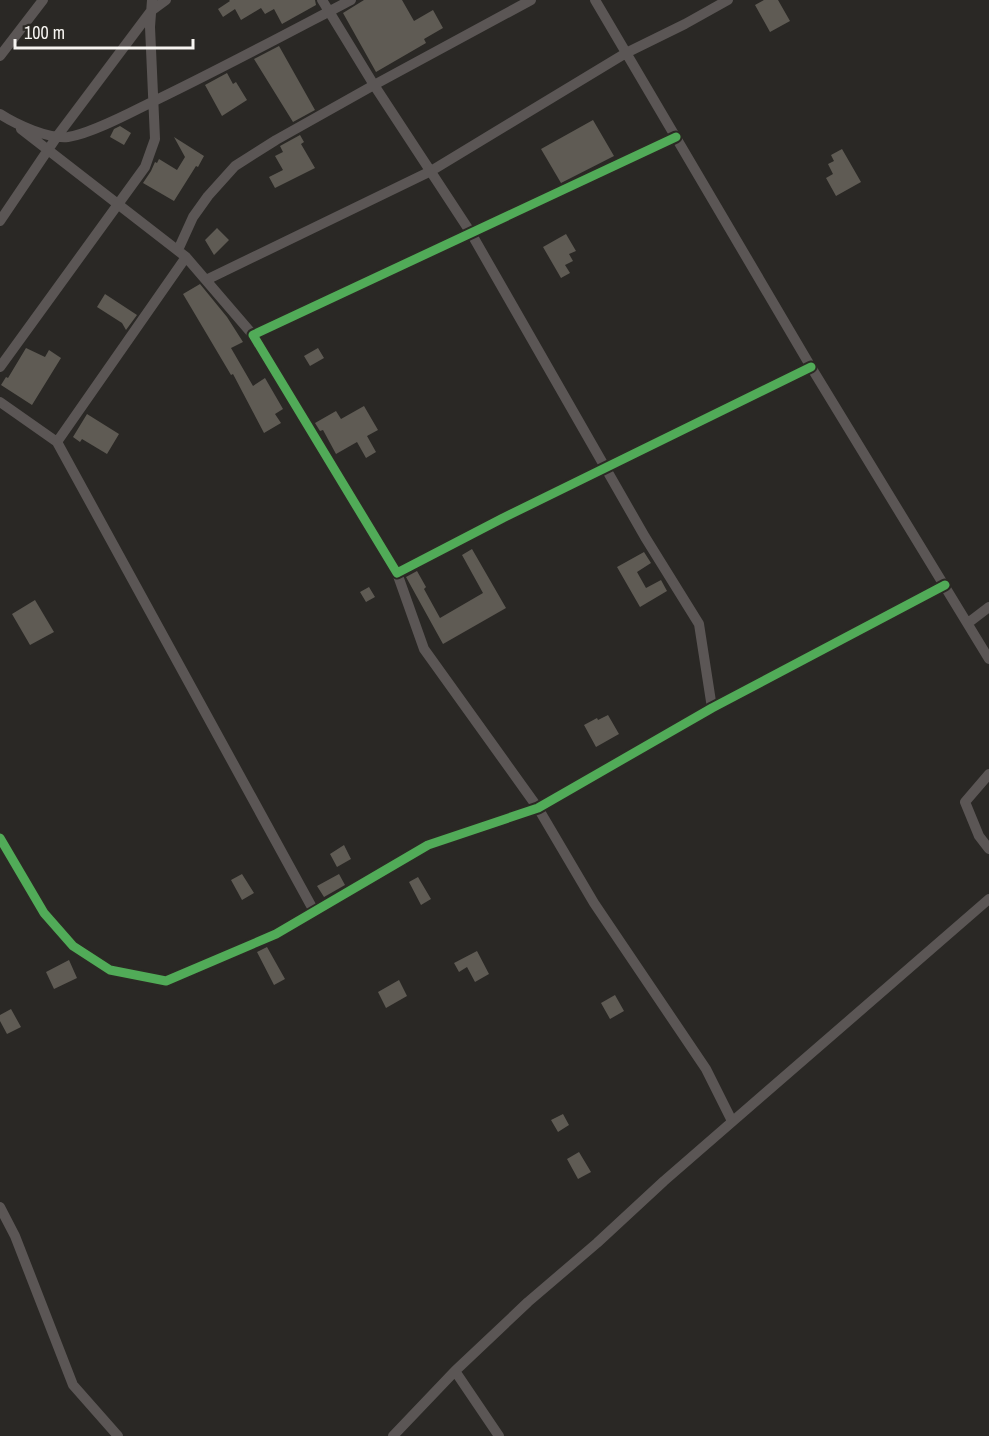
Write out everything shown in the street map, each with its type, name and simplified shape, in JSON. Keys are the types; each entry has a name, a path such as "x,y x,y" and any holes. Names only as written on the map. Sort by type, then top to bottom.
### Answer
{"street":[{"path":"0,56 43,0"},
{"path":"0,221 58,135 152,5 166,0"},
{"path":"322,0 374,85 471,233 645,537 699,624 712,708"},
{"path":"13,122 42,133 67,137 83,133 152,102 351,0"},
{"path":"57,442 182,254 193,217 235,166 276,140 374,85 531,0"},
{"path":"595,0 811,367 989,659"},
{"path":"206,280 431,171 626,53 728,0"},
{"path":"0,367 146,167 155,139 150,27 152,5"},
{"path":"0,114 182,254 253,335 397,573 424,649 538,808 594,903 706,1069 732,1121"},
{"path":"253,335 676,137"},
{"path":"397,573 811,367"},
{"path":"0,402 57,442 314,911"},
{"path":"0,838 44,913 73,946 110,970 166,981 276,934 428,845 538,808 712,708 945,585"},
{"path":"968,623 989,607"},
{"path":"989,774 965,802 979,836 989,849"},
{"path":"393,1436 455,1371 528,1302 732,1121 989,899"},
{"path":"0,1207 15,1236 73,1385 118,1436"},
{"path":"455,1371 499,1436"}],"building":[{"path":"229,0 315,0 316,5 282,24 274,9 265,14 261,8 241,20 235,9 223,17 218,9"},
{"path":"364,0 402,0 414,21 433,10 443,28 424,39 426,43 376,72 343,13"},
{"path":"764,0 778,0 790,21 770,32 755,5"},
{"path":"279,46 315,110 293,122 254,59"},
{"path":"227,73 233,84 236,82 247,100 222,116 205,85"},
{"path":"593,120 614,156 561,183 541,149"},
{"path":"120,126 131,133 124,145 110,137 114,129"},
{"path":"300,135 304,142 301,144 315,168 275,188 269,177 283,170 275,156 283,152 280,146"},
{"path":"174,137 204,156 174,201 143,183 159,159 177,170 185,157"},
{"path":"842,149 861,182 836,196 826,178 833,174 828,164 834,161 831,155"},
{"path":"217,228 229,240 214,255 205,240"},
{"path":"566,234 576,251 569,254 573,261 565,265 570,273 561,278 543,247"},
{"path":"200,284 227,317 243,342 231,348 253,386 265,378 283,409 275,414 281,423 264,433 233,374 231,375 183,294"},
{"path":"105,294 137,315 126,330 122,323 97,307"},
{"path":"26,348 45,357 49,350 61,358 32,405 1,385 6,377 8,378"},
{"path":"318,348 324,358 310,366 304,356"},
{"path":"364,406 378,430 367,436 376,452 366,458 357,442 336,454 323,430 320,431 315,423 336,411 341,419"},
{"path":"87,414 119,434 107,454 82,439 80,442 73,437"},
{"path":"472,549 506,608 443,644 406,577 417,571 440,618 483,593 462,555"},
{"path":"644,552 651,563 637,572 646,588 661,580 667,591 640,607 617,567"},
{"path":"369,587 375,597 366,602 360,592"},
{"path":"35,600 54,632 30,645 12,614"},
{"path":"608,715 619,734 596,747 584,725"},
{"path":"344,845 351,859 337,867 330,854"},
{"path":"242,874 254,893 242,900 231,880"},
{"path":"339,874 345,885 324,897 317,886"},
{"path":"418,877 431,899 421,905 409,882"},
{"path":"267,947 285,979 274,985 257,952"},
{"path":"477,951 489,974 475,982 467,967 459,972 454,963"},
{"path":"69,960 77,978 54,989 46,972"},
{"path":"399,980 407,996 386,1008 378,992"},
{"path":"615,995 624,1011 610,1019 601,1003"},
{"path":"11,1009 21,1027 7,1034 0,1021 0,1015"},
{"path":"563,1114 569,1125 558,1132 551,1120"},
{"path":"579,1152 591,1172 578,1179 567,1159"}],"cycle path":[{"path":"676,137 253,335 397,573 503,518 811,367"},
{"path":"0,838 44,913 73,946 110,970 166,981 276,934 428,845 538,808 712,708 945,585"}]}
